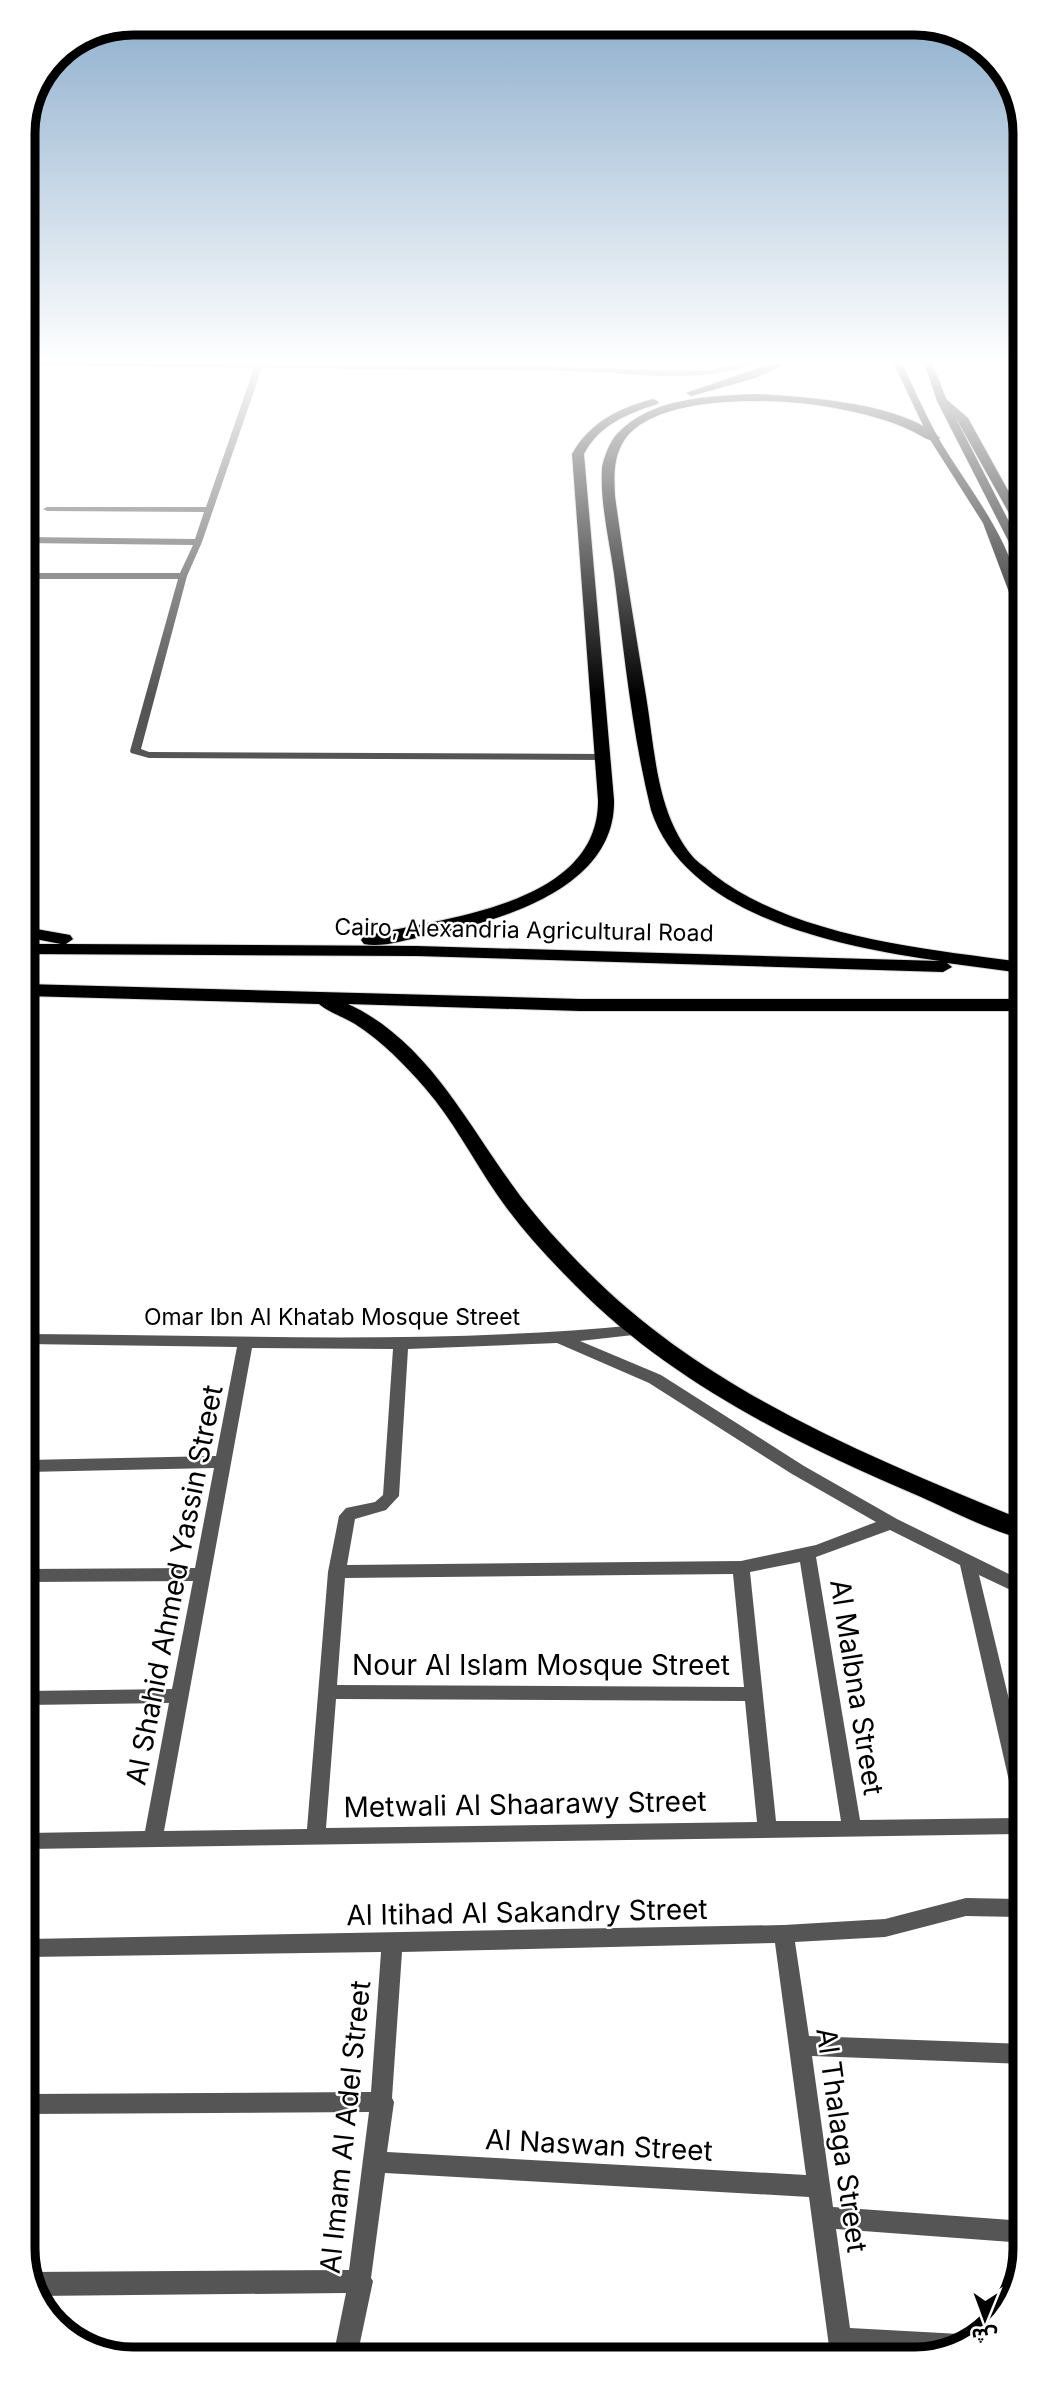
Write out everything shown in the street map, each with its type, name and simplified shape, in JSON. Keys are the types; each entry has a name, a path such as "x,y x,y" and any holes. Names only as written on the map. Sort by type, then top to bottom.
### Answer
{"highway":[{"path":"578,473 612,651 665,827 682,855 713,883 755,907 808,928 869,943 1013,968"},
{"path":"287,949 395,936 496,912 539,894 572,873 594,849 606,825 604,757 612,651 608,473"},
{"path":"993,473 1013,509"},
{"path":"35,934 117,949"},
{"name":"Cairo, Alexandria Agricultural Road","path":"35,949 287,949 678,957 1013,970"},
{"path":"35,989 593,1005 1013,1005"},
{"path":"35,998 96,991"},
{"path":"312,997 343,1007 370,1024 437,1090 533,1226 593,1291 637,1329 699,1373 797,1430 1013,1526"}],"main road":[{"path":"956,473 988,523 1013,587"},
{"path":"979,473 1013,540"}],"street":[{"path":"222,473 183,576 135,749 137,753 604,757"},
{"path":"47,509 209,510"},
{"path":"35,540 198,542"},
{"path":"35,576 183,576"},
{"name":"Omar Ibn Al Khatab Mosque Street","path":"35,1339 457,1343 560,1339 637,1329"},
{"path":"560,1339 655,1379 797,1470 891,1523 1013,1584"},
{"name":"Al Shahid Ahmed Yassin Street","path":"153,1838 246,1341"},
{"path":"316,1835 337,1572 347,1516 352,1512 376,1509 386,1504 391,1496 401,1342"},
{"path":"35,1466 223,1462"},
{"path":"337,1572 741,1567 833,1548 891,1523"},
{"name":"Al Malbna Street","path":"807,1555 852,1829"},
{"path":"968,1563 1013,1756"},
{"path":"741,1567 767,1829"},
{"path":"35,1574 202,1574"},
{"name":"Nour Al Islam Mosque Street","path":"328,1692 754,1694"},
{"path":"35,1698 180,1696"},
{"name":"Metwali Al Shaarawy Street","path":"35,1841 1013,1826"},
{"name":"Al Itihad Al Sakandry Street","path":"35,1948 785,1934 885,1928 966,1907 1013,1908"},
{"name":"Al Thalaga Street","path":"785,1934 841,2347"},
{"name":"Al Imam Al Adel Street","path":"347,2347 361,2281 377,2162 392,1943"},
{"path":"799,2046 1013,2054"},
{"path":"35,2104 383,2102"},
{"name":"Al Naswan Street","path":"377,2162 818,2187"},
{"path":"822,2217 1013,2231"},
{"path":"41,2284 361,2281"},
{"path":"841,2347 921,2346"}]}
